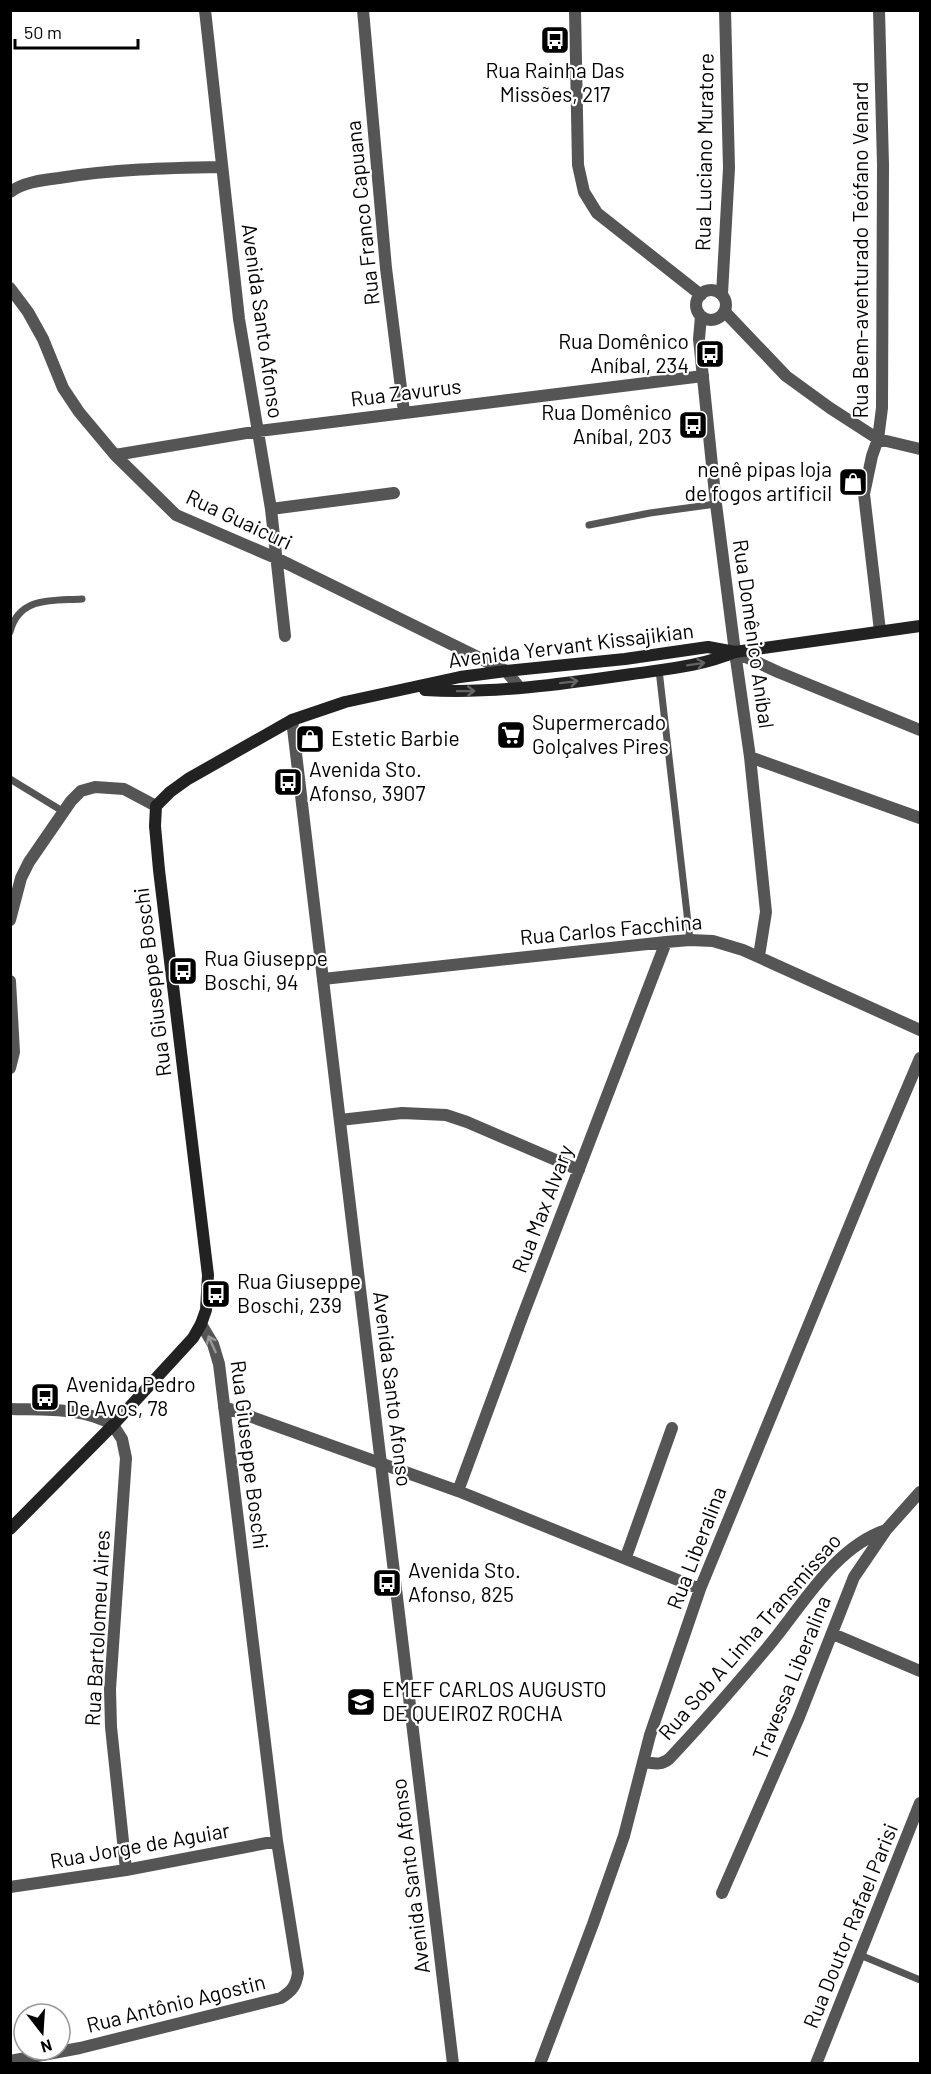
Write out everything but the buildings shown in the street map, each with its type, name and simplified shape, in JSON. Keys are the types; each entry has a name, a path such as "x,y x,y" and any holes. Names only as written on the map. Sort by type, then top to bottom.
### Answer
{"main road":[{"name":"Avenida Yervant Kissajikian","path":"412,689 463,692 520,688 712,662 735,652 921,626"},
{"name":"Avenida Yervant Kissajikian","path":"156,806 188,779 292,720 345,702 460,677 506,671 625,659 708,647 735,652"},
{"name":"Rua Giuseppe Boschi","path":"156,806 155,826 159,870 208,1275 206,1310 201,1324"},
{"path":"10,1529 113,1425 179,1354 201,1324"}],"street":[{"name":"Avenida Santo Afonso","path":"205,10 239,319 271,509 285,636"},
{"name":"Rua Franco Capuana","path":"363,10 386,268 404,412"},
{"path":"575,10 578,165 584,192 597,213 700,295"},
{"name":"Rua Luciano Muratore","path":"722,294 729,168 725,10"},
{"name":"Rua Bem-aventurado Teófano Venard","path":"879,10 883,165 883,384 878,439 864,494 880,631"},
{"path":"14,189 93,172 222,167"},
{"name":"Rua Guaicuri","path":"10,288 28,312 43,339 63,388 79,412 115,455 176,515 278,559 506,671"},
{"path":"715,290 722,294 726,301 725,312 716,319 708,320 701,316 697,310 700,295 715,290"},
{"path":"725,312 786,376 878,439 921,448"},
{"name":"Rua Domênico Aníbal","path":"701,316 699,339 716,504 750,757 766,912 759,956"},
{"name":"Rua Zavurus","path":"115,455 259,431 703,376"},
{"path":"271,509 394,493"},
{"path":"735,652 777,672 921,730"},
{"path":"506,671 520,688"},
{"name":"Avenida Santo Afonso","path":"292,720 383,1464 453,2064"},
{"path":"750,757 921,818"},
{"path":"10,920 21,878 39,845 81,791 95,787 124,789 156,806"},
{"name":"Rua Carlos Facchina","path":"323,979 666,942 713,941 759,956 921,1030"},
{"name":"Rua Max Alvary","path":"458,1491 666,942"},
{"path":"10,981 14,1052 10,1068"},
{"name":"Rua Liberalina","path":"540,2064 620,1847 650,1735 700,1589 869,1176 921,1058"},
{"path":"340,1120 402,1113 446,1115 579,1170"},
{"name":"Rua Giuseppe Boschi","path":"201,1324 213,1344 219,1364 277,1841 298,1973 296,1984 290,1992 280,1998"},
{"path":"224,1407 458,1491 626,1557 700,1589"},
{"path":"10,1409 74,1411 98,1416 113,1425"},
{"name":"Rua Bartolomeu Aires","path":"113,1425 122,1439 126,1458 110,1689 111,1727 126,1870"},
{"path":"626,1557 672,1428"},
{"name":"Travessa Liberalina","path":"722,1893 800,1717 854,1577 886,1530 921,1492"},
{"name":"Rua Sob A Linha Transmissao","path":"643,1762 658,1765 669,1759 762,1654 810,1592 842,1557 855,1544 886,1530"},
{"path":"833,1634 921,1671"},
{"name":"Rua Doutor Rafael Parisi","path":"816,2064 860,1955 916,1827 921,1803"},
{"name":"Rua Jorge de Aguiar","path":"10,1887 126,1870 277,1841"},
{"name":"Rua Antônio Agostin","path":"10,2061 80,2048 280,1998"}],"lane":[{"path":"589,525 650,513 716,504"},
{"path":"10,632 14,620 30,605 42,601 82,599"},
{"path":"659,670 690,940"},
{"path":"10,779 64,812"},
{"path":"860,1955 921,1980"}],"place":[{"name":"Rua Rainha Das Missões, 217","path":"555,40"},
{"name":"Rua Domênico Aníbal, 234","path":"710,354"},
{"name":"Rua Domênico Aníbal, 203","path":"693,425"},
{"name":"nenê pipas loja de fogos artificil","path":"853,482"},
{"name":"Supermercado Golçalves Pires","path":"511,735"},
{"name":"Estetic Barbie","path":"310,739"},
{"name":"Avenida Sto. Afonso, 3907","path":"288,782"},
{"name":"Rua Giuseppe Boschi, 94","path":"183,971"},
{"name":"Rua Giuseppe Boschi, 239","path":"216,1294"},
{"name":"Avenida Pedro De Avos, 78","path":"45,1397"},
{"name":"Avenida Sto. Afonso, 825","path":"387,1583"},
{"name":"EMEF CARLOS AUGUSTO DE QUEIROZ ROCHA","path":"361,1702"}]}
